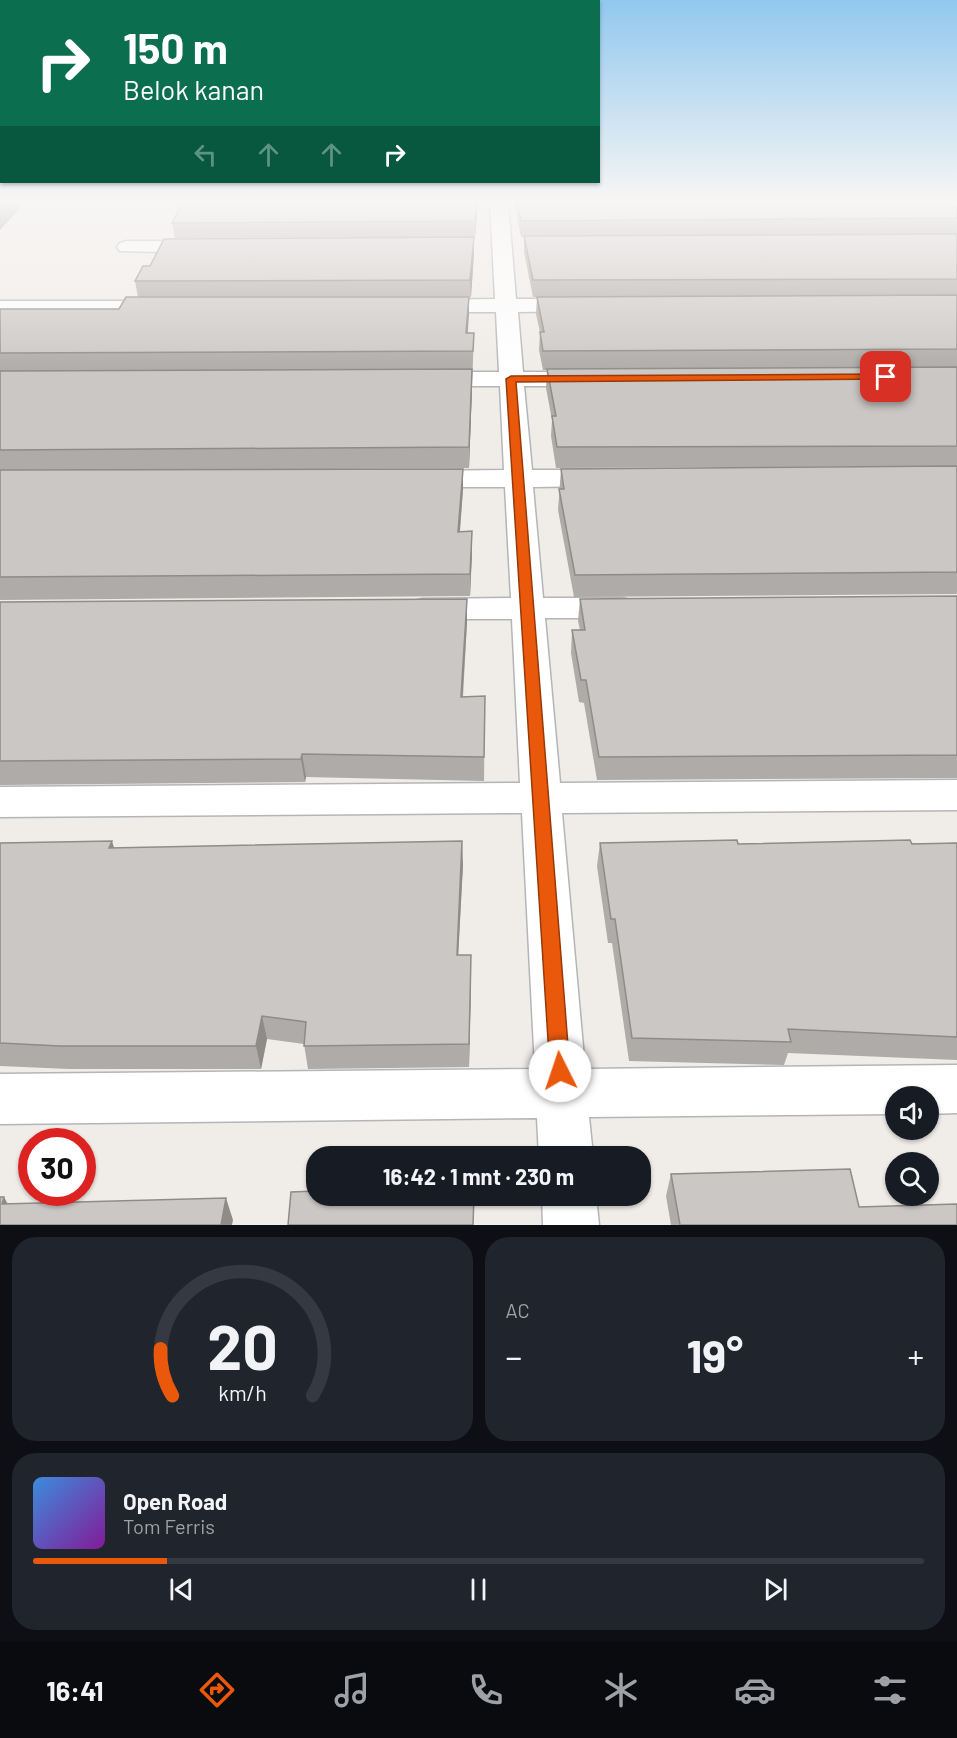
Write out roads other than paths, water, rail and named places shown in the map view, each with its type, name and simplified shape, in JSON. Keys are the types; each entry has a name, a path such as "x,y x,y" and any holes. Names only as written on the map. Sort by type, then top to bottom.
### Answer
{"street":[{"path":"503,259 565,1146"},
{"path":"400,306 601,305"},
{"path":"0,308 188,307"},
{"path":"404,380 616,378"},
{"path":"389,479 625,478"},
{"path":"396,610 647,608"},
{"path":"0,802 957,795"},
{"path":"0,1099 957,1089"},
{"path":"570,1206 571,1225"}]}
